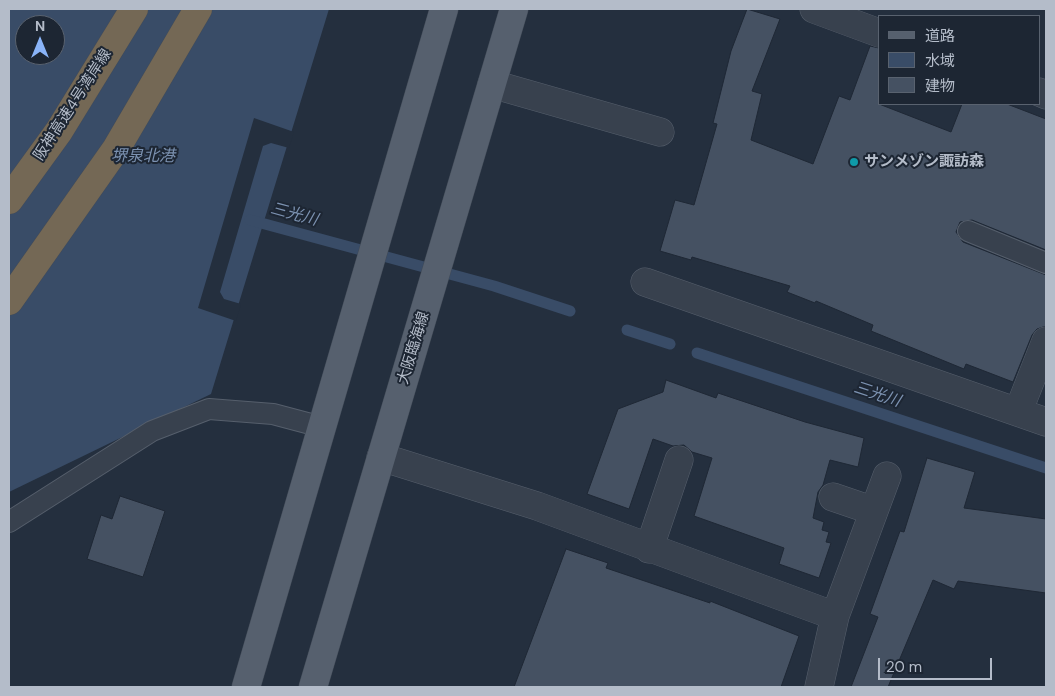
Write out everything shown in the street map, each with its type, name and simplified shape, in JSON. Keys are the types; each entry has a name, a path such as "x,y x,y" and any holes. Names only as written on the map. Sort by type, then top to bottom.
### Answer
{"highway":[{"name":"阪神高速4号湾岸線","path":"9,200 59,131 134,9"},
{"path":"9,301 116,149 198,9"}],"main road":[{"path":"246,687 444,9"},
{"name":"大阪臨海線","path":"312,687 514,9"}],"street":[{"path":"814,9 878,33"},
{"path":"492,84 660,132"},
{"path":"644,282 1046,422"},
{"path":"1018,412 1046,341"},
{"path":"381,457 537,506 649,549 835,616"},
{"path":"649,549 680,460"},
{"path":"819,687 835,616 886,476"},
{"path":"833,497 874,511"}],"lane":[{"path":"968,231 1046,263"},
{"path":"9,522 152,430 209,409 273,414 322,427"}],"water":[{"name":"堺泉北港","path":"9,9 329,9 211,394 9,492"}],"pier":[{"path":"254,118 294,132 289,148 271,143 263,146 220,292 224,299 241,304 236,321 198,308"}],"building":[{"path":"747,9 780,19 752,91 762,94 751,140 813,164 839,96 850,100 870,46 878,48 878,105 951,132 962,105 1010,105 1046,119 1046,250 972,220 960,222 956,232 963,242 1046,275 1046,326 1037,329 1032,335 1013,382 966,364 964,369 871,331 873,325 816,301 815,303 787,292 790,286 692,257 691,260 660,251 675,200 694,205 717,124 713,123 731,51"},
{"path":"666,380 716,398 718,393 805,422 864,438 858,467 830,460 823,485 818,492 813,518 824,522 822,530 829,532 826,542 831,543 819,578 779,564 784,548 694,516 712,458 692,452 684,445 673,446 653,439 629,509 587,494 618,409 663,392"},
{"path":"927,458 975,472 964,508 1046,519 1046,593 958,581 954,589 933,580 888,687 851,687 878,617 870,614 900,531 904,532"},
{"path":"120,496 165,511 143,577 87,559 101,515 112,519"},
{"path":"566,549 608,563 606,568 710,603 710,601 799,636 781,687 514,687"}],"waterway":[{"name":"三光川","path":"250,220 494,286 570,311"},
{"name":"三光川","path":"627,330 670,344"},
{"name":"三光川","path":"697,353 1046,468"}],"place":[{"name":"サンメゾン諏訪森","path":"854,162"}]}
